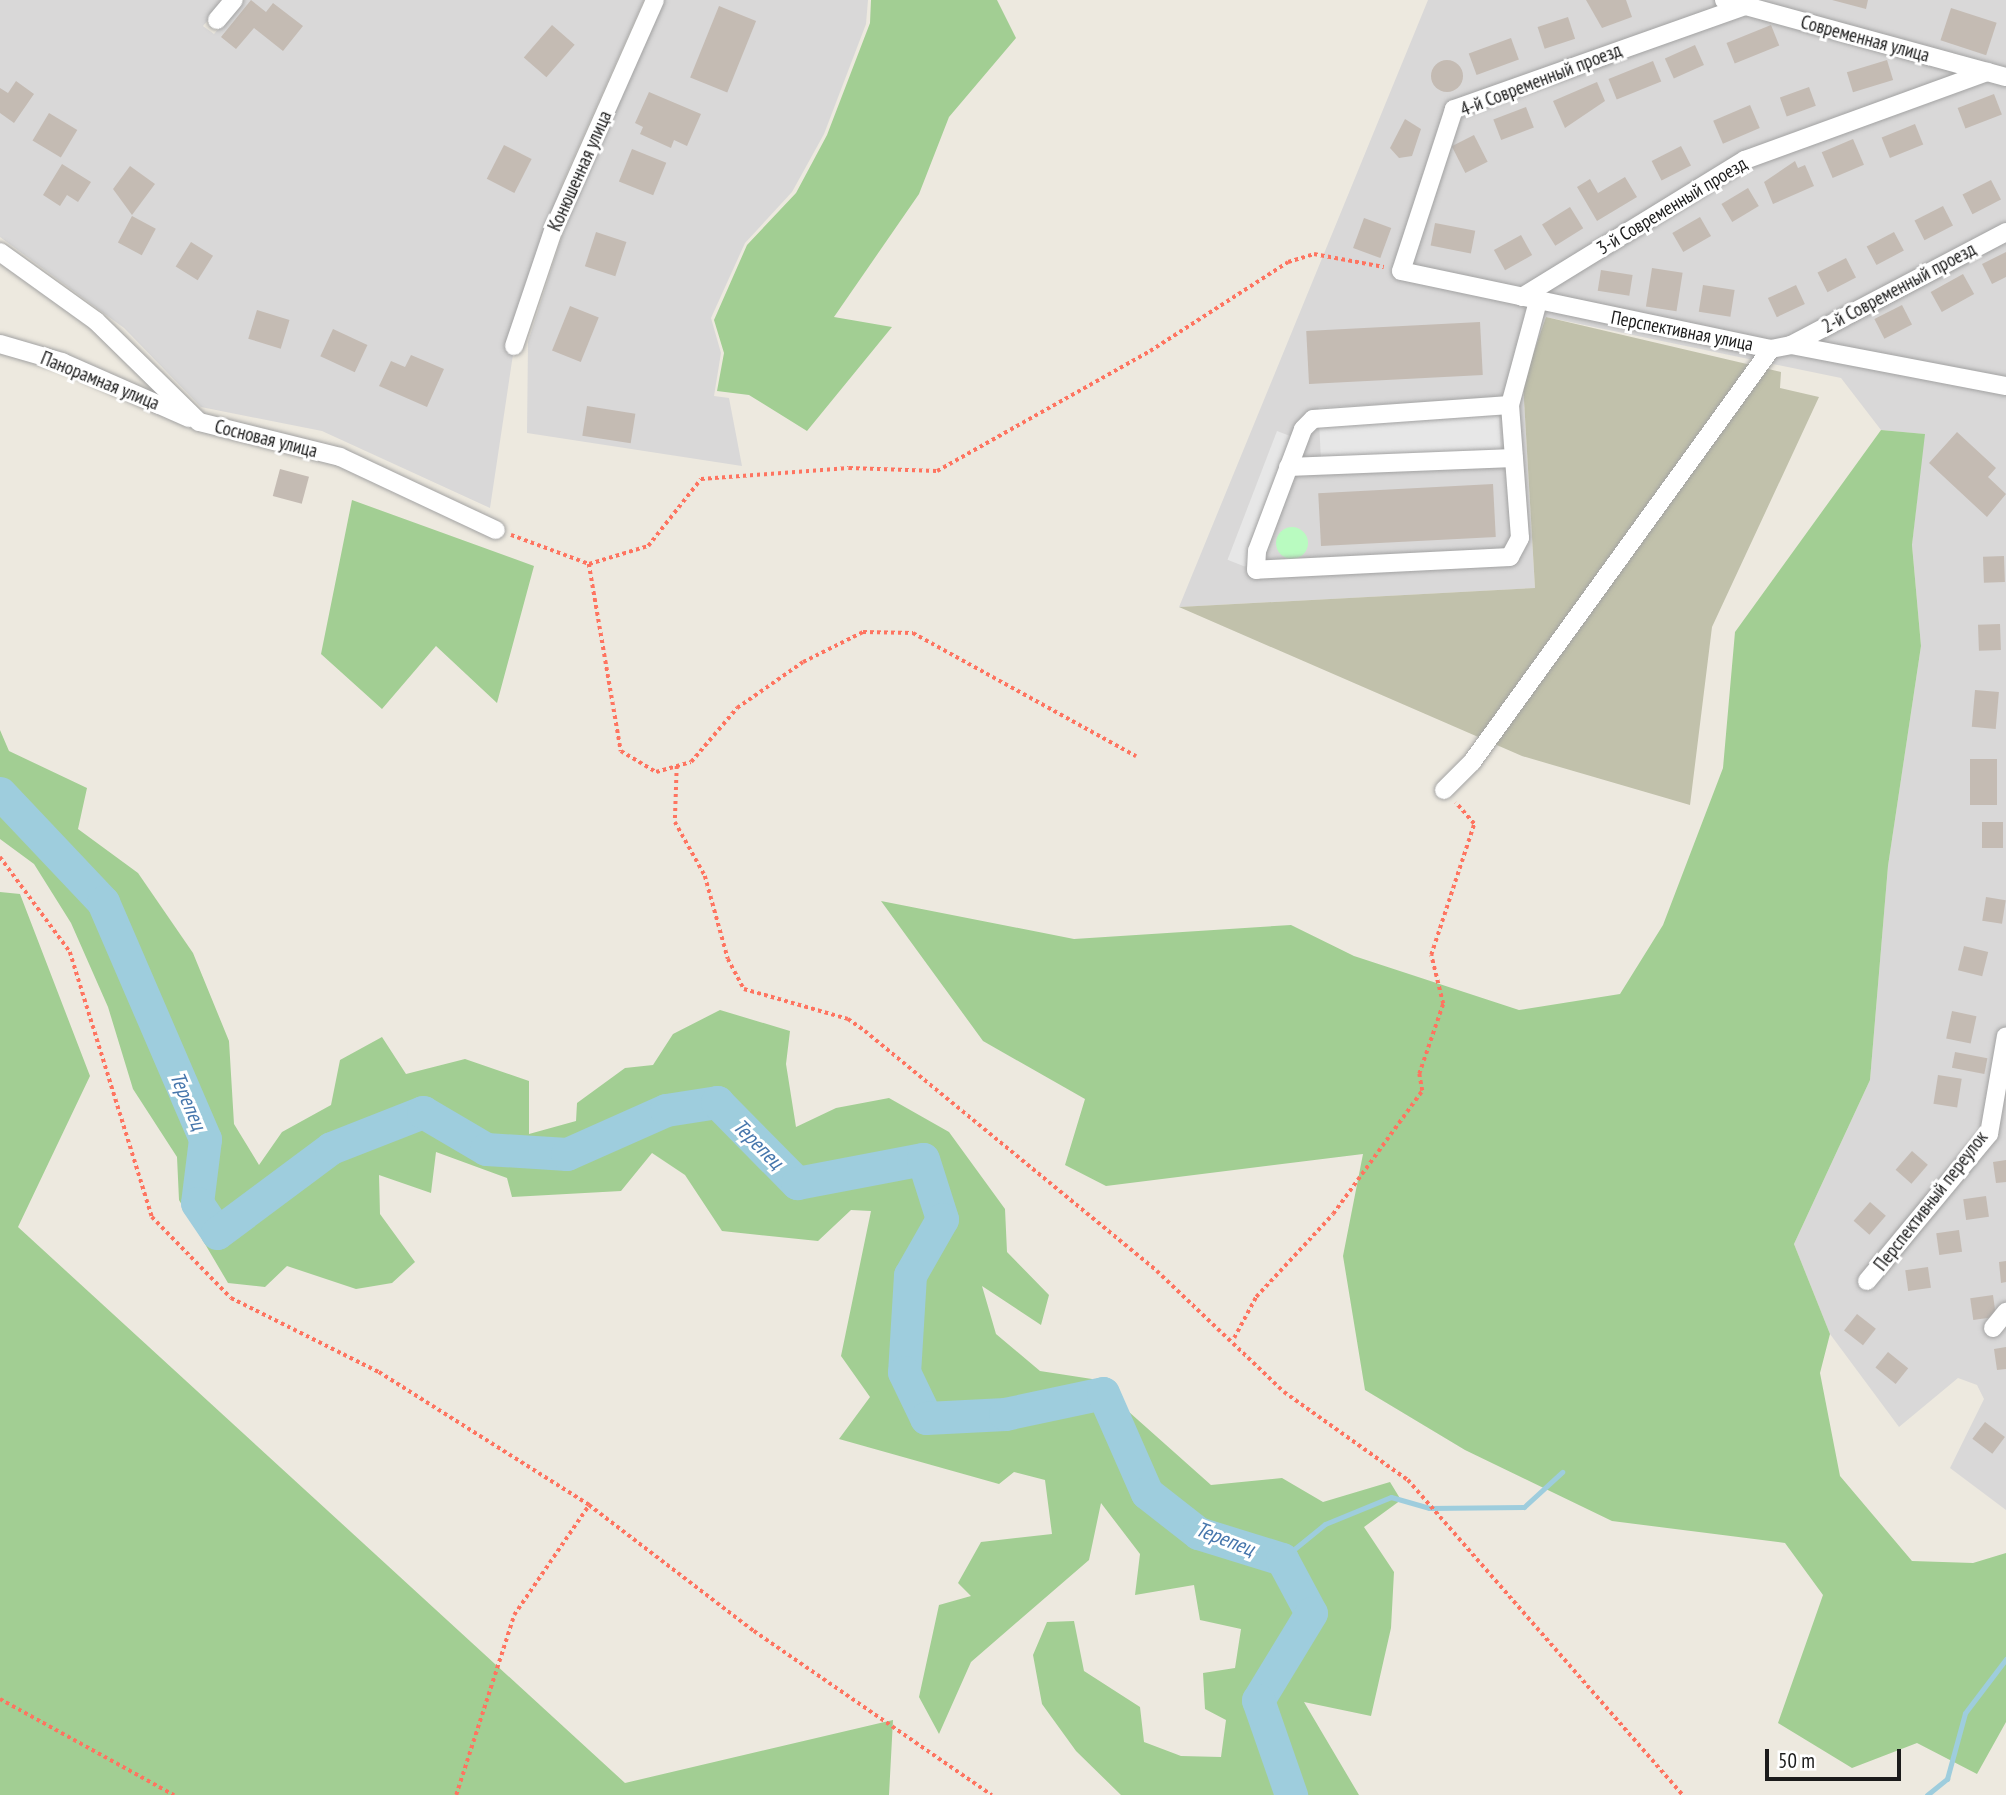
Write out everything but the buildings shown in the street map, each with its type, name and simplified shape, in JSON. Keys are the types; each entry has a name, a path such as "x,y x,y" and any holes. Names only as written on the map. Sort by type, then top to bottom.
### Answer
{"street":[{"path":"217,20 234,0"},
{"name":"Конюшенная улица","path":"514,346 554,228 655,0"},
{"name":"Современная улица","path":"1724,0 2006,78"},
{"name":"4-й Современный проезд","path":"1401,271 1454,109 1745,6"},
{"name":"3-й Современный проезд","path":"1530,299 1745,160 1987,72"},
{"name":"2-й Современный проезд","path":"1791,345 2006,232"},
{"name":"Сосновая улица","path":"0,252 96,321 199,422 340,457 496,530"},
{"name":"Перспективная улица","path":"1401,271 1771,349 1791,345 2006,386"},
{"path":"1510,405 1322,415 1303,429 1256,551 1256,570 1510,557 1520,538 1510,405 1530,299"},
{"name":"Панорамная улица","path":"0,344 62,362 199,422"},
{"path":"1444,790 1472,762 1771,349"},
{"path":"1288,467 1514,458"},
{"name":"Перспективный переулок","path":"1867,1281 1989,1134 2006,1036"},
{"path":"1989,1134 2006,1114"},
{"path":"1993,1328 2006,1312"}],"path":[{"path":"496,530 589,564 648,546 701,479 849,468 937,471 1150,351 1288,262 1314,254 1401,271"},
{"path":"589,564 621,751 656,772 691,762 737,708 803,662 863,632 913,633 1136,756"},
{"path":"677,766 675,822 705,876 728,960 744,989 848,1019 865,1031 1234,1338 1284,1392 1408,1480 1683,1795"},
{"path":"1234,1338 1256,1297 1333,1214 1422,1091 1419,1074 1443,1004 1431,955 1474,824 1444,790"},
{"path":"0,857 70,952 152,1217 231,1298 379,1372 589,1505 754,1631 992,1795"},
{"path":"456,1795 514,1615 589,1505"},
{"path":"0,1699 174,1795"}],"shaded area":[{"path":"0,0 225,0 203,26 214,34 244,0 644,0 561,186 518,321 490,508 322,431 201,407 124,328 0,237"},
{"path":"662,0 868,0 866,24 824,134 792,192 745,243 711,318 721,353 714,396 729,398 742,466 527,433 528,342 570,211"},
{"path":"1428,0 2006,0 2006,1510 1950,1468 1984,1399 1977,1385 1958,1378 1899,1427 1830,1334 1794,1244 1870,1080 1888,866 1921,646 1912,545 1924,434 1881,430 1841,378 1546,317 1523,383 1535,588 1179,607"},
{"path":"1546,317 1781,372 1780,388 1819,397 1712,627 1690,805 1522,756 1179,607 1535,588 1523,383"},
{"path":"1498,398 1501,464 1322,473 1318,407"},
{"path":"1277,431 1295,438 1245,567 1228,560"}],"green space":[{"path":"871,0 997,0 1016,38 949,117 919,194 834,317 892,327 807,431 749,395 717,391 724,353 714,320 747,245 796,193 827,135 870,23"},
{"path":"1881,430 1925,434 1912,545 1921,646 1888,866 1870,1080 1794,1244 1830,1334 1820,1373 1840,1476 1912,1561 1973,1563 2006,1553 2006,1722 1977,1774 1917,1743 1852,1768 1778,1723 1823,1595 1785,1543 1612,1521 1465,1450 1365,1390 1343,1256 1363,1154 1106,1186 1065,1165 1085,1099 983,1041 881,901 1074,939 1291,925 1354,956 1519,1010 1620,994 1663,925 1723,768 1735,632"},
{"path":"352,500 534,566 497,703 436,646 382,709 321,654"},
{"path":"1292,527 1303,532 1308,543 1303,554 1292,559 1281,554 1276,543 1281,532"},
{"path":"0,730 9,751 87,788 78,829 138,873 193,953 229,1041 234,1124 259,1165 282,1132 331,1105 340,1060 382,1037 406,1074 465,1059 529,1081 529,1134 576,1121 577,1103 625,1068 653,1065 673,1034 720,1010 790,1031 786,1064 796,1127 836,1108 889,1098 949,1132 1005,1209 1007,1252 1049,1295 1041,1325 982,1286 996,1334 1040,1371 1092,1379 1211,1485 1282,1478 1323,1502 1390,1482 1401,1500 1364,1527 1394,1572 1391,1628 1371,1716 1304,1702 1359,1795 1121,1795 1076,1751 1042,1704 1033,1655 1047,1622 1074,1621 1084,1671 1140,1707 1144,1742 1181,1756 1221,1757 1226,1720 1205,1709 1203,1673 1235,1668 1241,1629 1200,1620 1194,1585 1135,1595 1140,1554 1101,1503 1089,1560 971,1662 939,1734 919,1697 939,1605 971,1596 958,1583 981,1542 1052,1534 1045,1480 1014,1472 999,1484 839,1439 870,1397 841,1356 871,1211 851,1210 818,1241 722,1231 685,1175 652,1153 621,1191 512,1197 507,1178 436,1152 431,1193 379,1175 380,1214 415,1262 392,1283 356,1289 287,1266 265,1287 228,1283 179,1200 177,1157 133,1089 108,1007 71,923 34,864 0,839"},
{"path":"0,892 20,894 90,1076 18,1227 625,1783 893,1720 889,1795 0,1795"}],"waterway":[{"name":"Терепец","path":"0,793 103,902 205,1139 197,1203 217,1233 331,1148 423,1112 486,1149 567,1154 666,1110 717,1102 797,1183 923,1159 942,1219 910,1275 904,1372 926,1418 1005,1414 1103,1393 1147,1493 1198,1533 1282,1559 1311,1613 1258,1700 1291,1795"},
{"path":"1282,1559 1325,1524 1391,1497 1429,1508 1524,1507 1562,1472"},
{"path":"1927,1795 1947,1779 1965,1713 2006,1659"}]}
